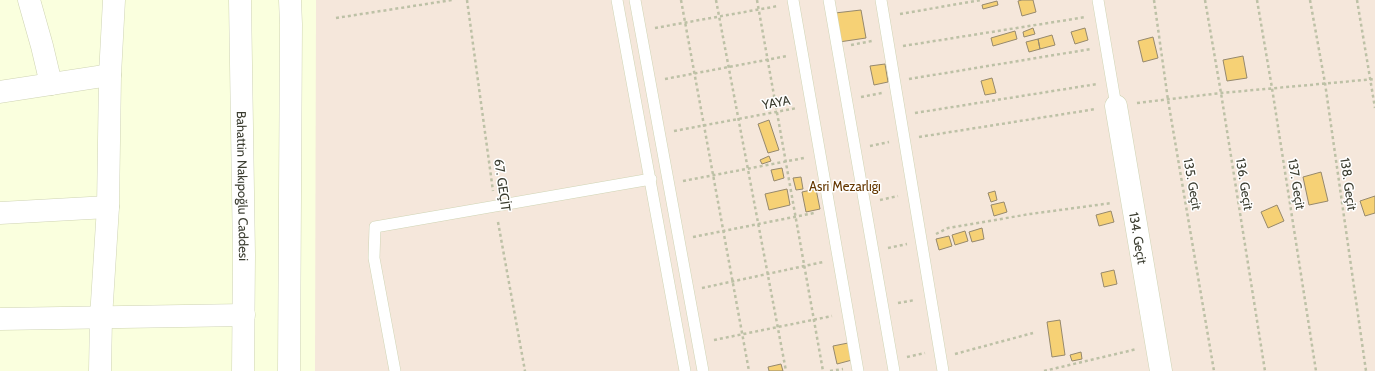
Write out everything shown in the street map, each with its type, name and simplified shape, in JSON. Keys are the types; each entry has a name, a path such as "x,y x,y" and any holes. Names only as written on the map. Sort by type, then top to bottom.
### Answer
{"street":[{"path":"29,0 42,46 50,84"},
{"path":"100,371 101,318 108,207 110,75 114,0"},
{"name":"Bahattin Nakıpoğlu Caddesi","path":"240,0 244,255 243,371"},
{"path":"289,371 290,0"},
{"path":"0,92 110,75"},
{"name":"134. Geçit","path":"1116,106 1161,371"},
{"path":"0,213 108,207"},
{"path":"0,319 244,315"}],"lane":[{"path":"618,0 685,371"},
{"path":"635,0 703,371"},
{"path":"829,0 894,371"},
{"path":"881,0 944,371"},
{"path":"1098,0 1116,106"},
{"path":"793,2 858,371"},
{"path":"395,371 374,258 375,227 651,179"}],"path":[{"path":"336,18 452,0"},
{"name":"67. GEÇİT","path":"467,0 495,206 525,371"},
{"path":"681,0 749,371"},
{"path":"716,0 786,371"},
{"path":"757,0 823,371"},
{"path":"884,17 981,0"},
{"name":"135. Geçit","path":"1154,0 1168,100 1214,371"},
{"name":"136. Geçit","path":"1205,0 1265,371"},
{"name":"137. Geçit","path":"1257,0 1316,371"},
{"name":"138. Geçit","path":"1310,0 1324,83 1366,371"},
{"path":"1357,0 1375,108"},
{"path":"641,31 759,10 793,2"},
{"path":"837,47 888,43 1100,14"},
{"path":"846,99 895,86 1106,46"},
{"path":"650,82 802,54"},
{"path":"900,115 1111,81"},
{"name":"YAYA","path":"660,134 811,106"},
{"path":"855,149 904,140"},
{"path":"669,184 820,156"},
{"path":"864,202 913,193"},
{"path":"1030,214 1132,200"},
{"path":"679,239 830,210"},
{"path":"882,306 931,297"},
{"path":"698,343 848,313"},
{"path":"941,358 1033,333"},
{"path":"1044,371 1157,345"}],"green space":[{"name":"Asri Mezarlığı","path":"316,0 1375,0 1375,371 315,371"}],"building":[{"path":"1033,0 1036,12 1022,16 1018,1"},
{"path":"997,1 998,5 983,9 982,5"},
{"path":"861,10 866,38 839,42 835,13"},
{"path":"1033,28 1035,34 1024,37 1023,32"},
{"path":"1085,28 1088,40 1075,44 1071,32"},
{"path":"1015,31 1017,39 993,46 991,38"},
{"path":"1052,35 1055,45 1040,49 1038,39"},
{"path":"1153,37 1158,58 1143,62 1138,41"},
{"path":"1038,39 1040,49 1029,52 1026,42"},
{"path":"1243,56 1247,78 1227,81 1223,60"},
{"path":"885,64 888,82 874,85 870,66"},
{"path":"992,78 996,93 985,95 981,81"},
{"path":"769,120 779,150 768,153 758,124"},
{"path":"769,156 771,161 762,164 760,160"},
{"path":"782,168 784,178 774,181 771,170"},
{"path":"1321,172 1328,201 1309,205 1303,177"},
{"path":"801,177 803,189 796,190 793,178"},
{"path":"787,189 790,205 769,210 765,194"},
{"path":"816,189 820,209 806,212 802,192"},
{"path":"995,191 997,200 991,202 988,193"},
{"path":"1375,196 1375,213 1365,216 1360,201"},
{"path":"1004,202 1007,212 994,216 991,205"},
{"path":"1277,205 1284,221 1268,228 1261,212"},
{"path":"1111,211 1114,222 1099,226 1096,215"},
{"path":"982,228 984,239 972,242 969,232"},
{"path":"965,231 968,241 955,245 952,235"},
{"path":"949,236 952,246 939,250 936,239"},
{"path":"1114,270 1117,284 1104,287 1101,273"},
{"path":"1060,320 1065,355 1052,357 1047,322"},
{"path":"848,343 852,360 837,364 833,346"},
{"path":"1081,352 1082,359 1072,361 1070,355"},
{"path":"781,364 783,371 769,371 768,367"}]}
